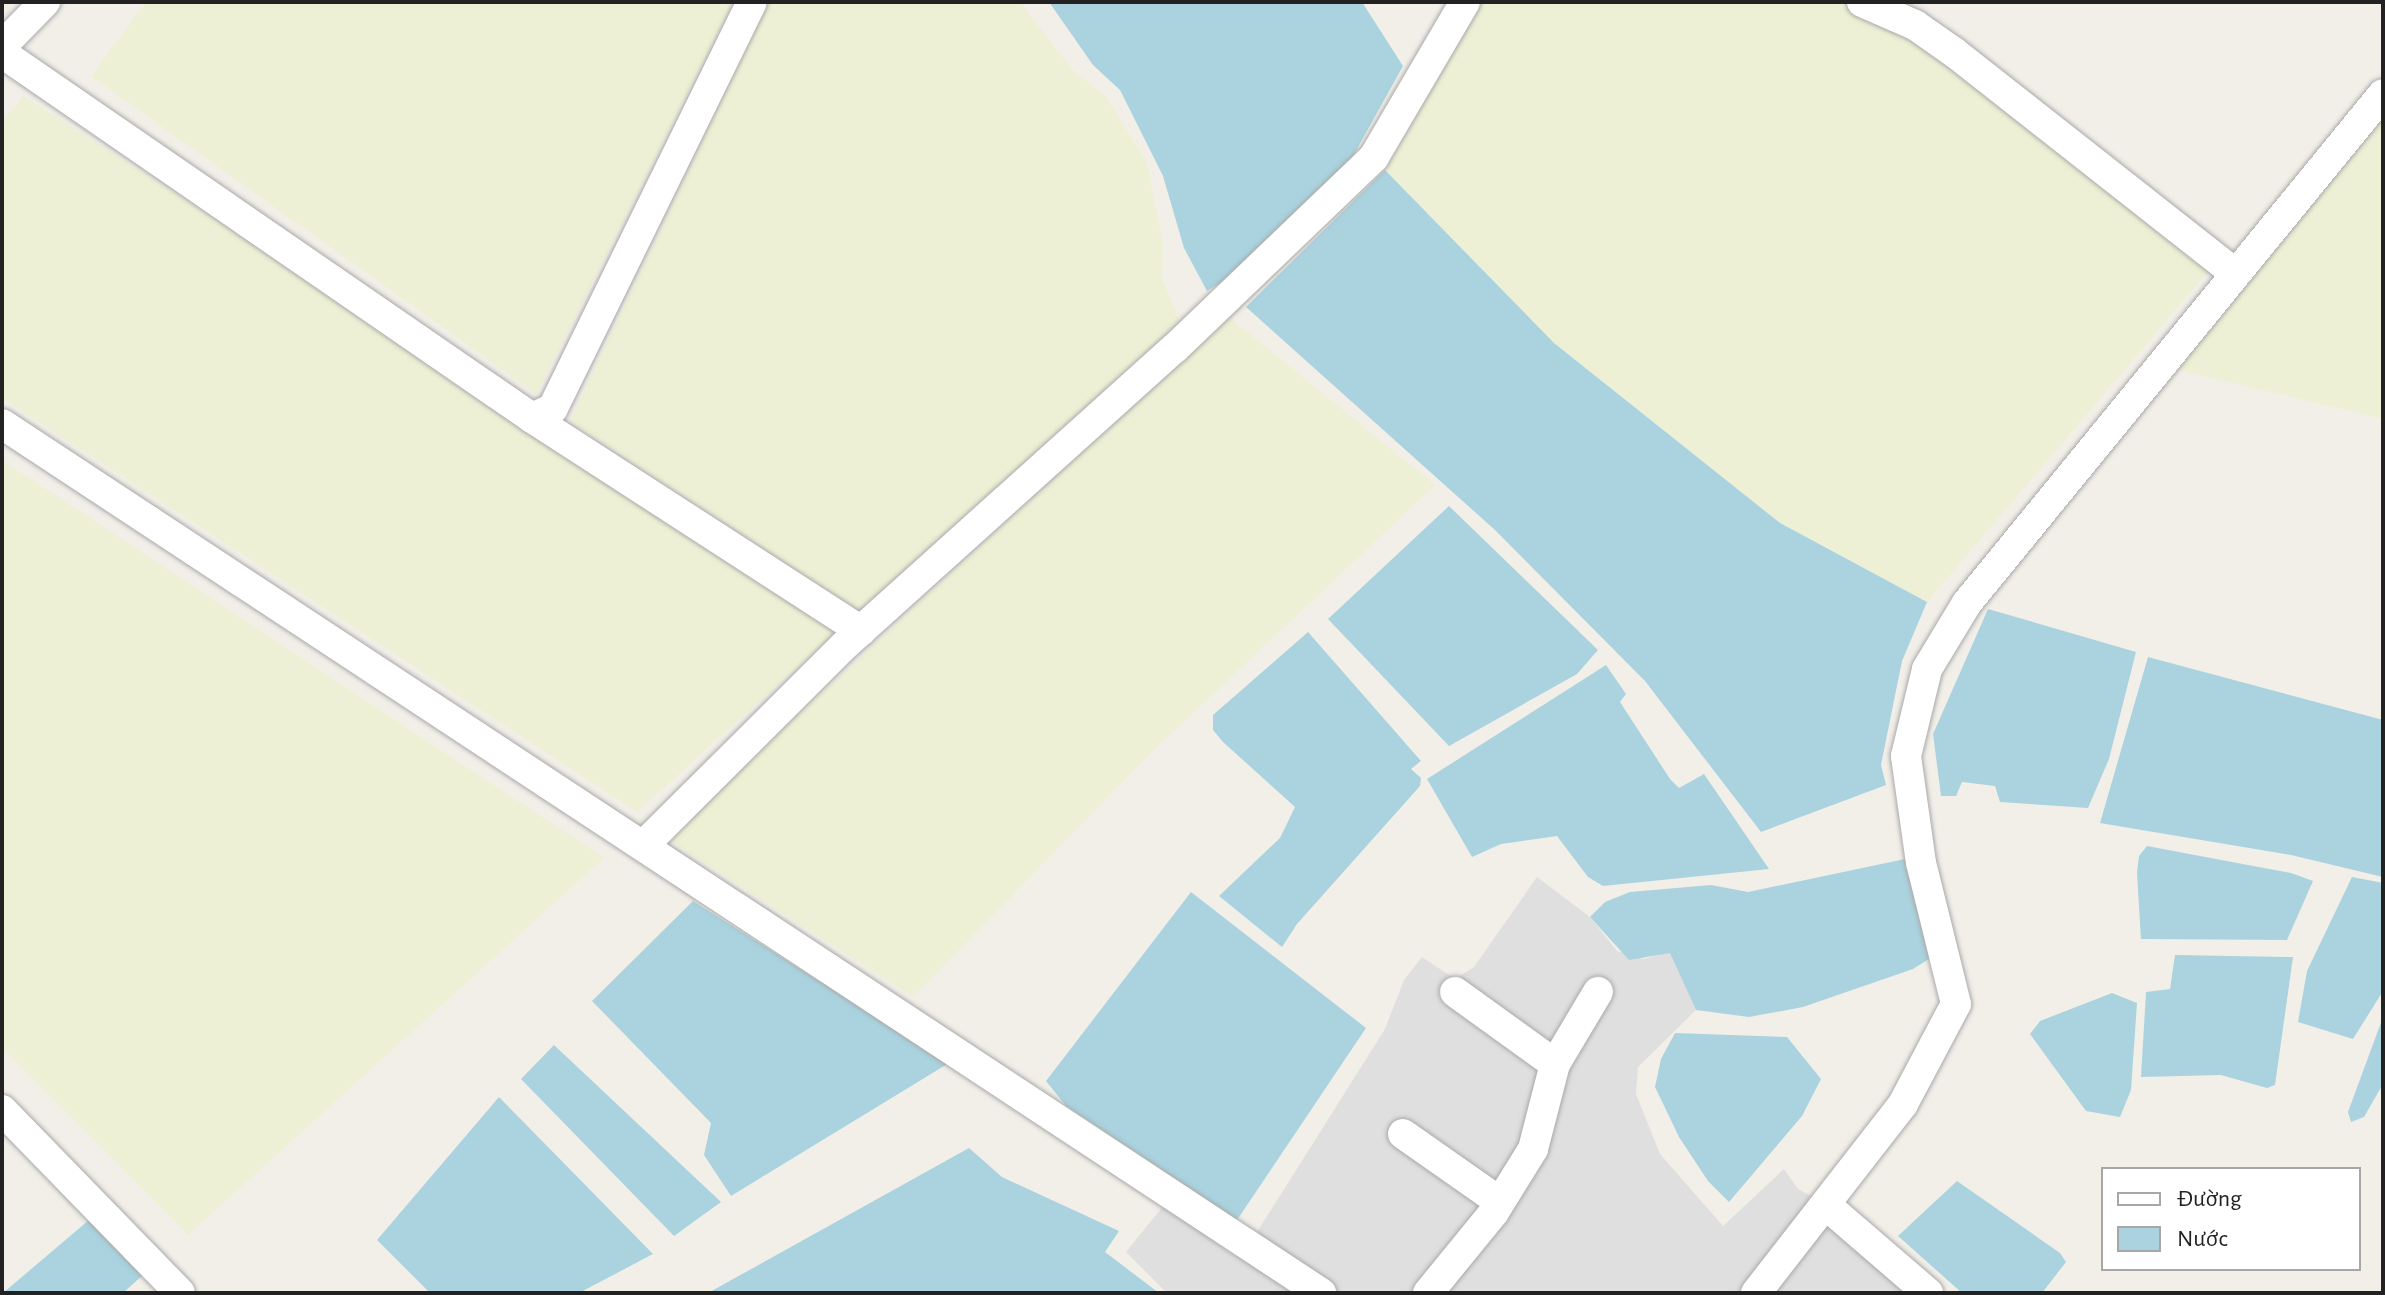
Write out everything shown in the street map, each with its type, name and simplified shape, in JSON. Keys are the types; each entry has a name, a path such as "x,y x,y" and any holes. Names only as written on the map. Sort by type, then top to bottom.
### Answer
{"street":[{"path":"2,46 45,2"},
{"path":"532,418 553,408 752,2"},
{"path":"645,844 861,631 1175,348 1374,157 1465,2"},
{"path":"1862,2 1915,25 1955,53 2236,274"},
{"path":"2,53 532,418 861,631"},
{"path":"1756,1293 1903,1104 1956,1004 1921,863 1906,756 1927,669 1967,603 2383,94"},
{"path":"2,424 645,844 1321,1293"},
{"path":"1455,992 1555,1064"},
{"path":"1428,1293 1500,1202 1533,1149 1555,1064 1598,992"},
{"path":"2,1110 180,1293"},
{"path":"1403,1134 1500,1202"},
{"path":"1826,1205 1928,1293"}],"shaded area":[{"path":"1537,877 1590,917 1617,951 1644,959 1670,952 1696,1010 1638,1067 1636,1094 1660,1154 1723,1226 1784,1169 1798,1189 1847,1215 1938,1293 1167,1293 1126,1252 1164,1205 1236,1257 1257,1232 1385,1029 1404,980 1422,957 1455,979 1474,967"}],"green space":[{"path":"146,2 733,2 536,394 91,76"},
{"path":"768,2 1020,2 1072,69 1106,97 1147,162 1163,245 1162,279 1180,321 859,611 570,421"},
{"path":"1482,2 1862,2 2224,253 1927,602 1780,523 1554,343 1385,170"},
{"path":"2383,94 2383,419 2161,366"},
{"path":"24,96 844,625 637,812 2,398 2,120"},
{"path":"1228,316 1435,485 1155,749 913,997 666,838"},
{"path":"2,460 604,858 188,1235 2,1048"}],"water":[{"path":"1049,2 1362,2 1403,66 1347,167 1272,251 1207,291 1184,248 1163,176 1120,90 1093,65"},
{"path":"1385,170 1554,343 1780,523 1927,602 1902,661 1881,765 1886,785 1761,832 1645,681 1495,530 1246,307"},
{"path":"1449,506 1598,650 1577,674 1449,746 1328,619"},
{"path":"1988,609 2136,652 2109,759 2088,808 2000,802 1995,786 1962,782 1956,796 1941,796 1933,734"},
{"path":"1308,632 1421,761 1411,769 1421,778 1420,786 1297,924 1282,947 1219,896 1280,838 1295,807 1223,742 1213,730 1213,715"},
{"path":"2148,657 2383,720 2383,877 2291,855 2100,823"},
{"path":"1606,665 1626,694 1620,702 1670,779 1679,788 1704,774 1769,869 1603,886 1588,877 1557,836 1501,844 1472,857 1427,779"},
{"path":"2147,846 2291,873 2313,881 2287,940 2141,939 2137,873 2139,856"},
{"path":"1905,859 1937,954 1913,969 1803,1007 1749,1017 1696,1010 1670,953 1629,960 1590,917 1605,902 1630,892 1711,885 1748,892"},
{"path":"2352,877 2383,883 2383,991 2353,1039 2298,1022 2307,971"},
{"path":"1191,892 1366,1028 1237,1220 1066,1106 1046,1081"},
{"path":"693,901 949,1063 731,1196 704,1155 711,1123 592,1001"},
{"path":"2175,955 2293,957 2275,1085 2267,1088 2221,1075 2141,1077 2146,992 2170,989"},
{"path":"2112,993 2137,1003 2131,1090 2120,1117 2086,1111 2030,1034 2040,1021"},
{"path":"2383,1017 2383,1084 2364,1117 2351,1122 2348,1112"},
{"path":"1675,1033 1787,1037 1821,1079 1802,1116 1729,1202 1708,1181 1679,1137 1655,1087 1661,1059"},
{"path":"554,1045 721,1202 674,1236 521,1079"},
{"path":"499,1097 653,1254 579,1293 430,1293 377,1240"},
{"path":"969,1148 1002,1177 1119,1231 1105,1252 1159,1293 708,1293"},
{"path":"1957,1181 2060,1253 2066,1262 2042,1293 1962,1293 1898,1236"},
{"path":"89,1220 143,1275 123,1293 3,1293"}]}
